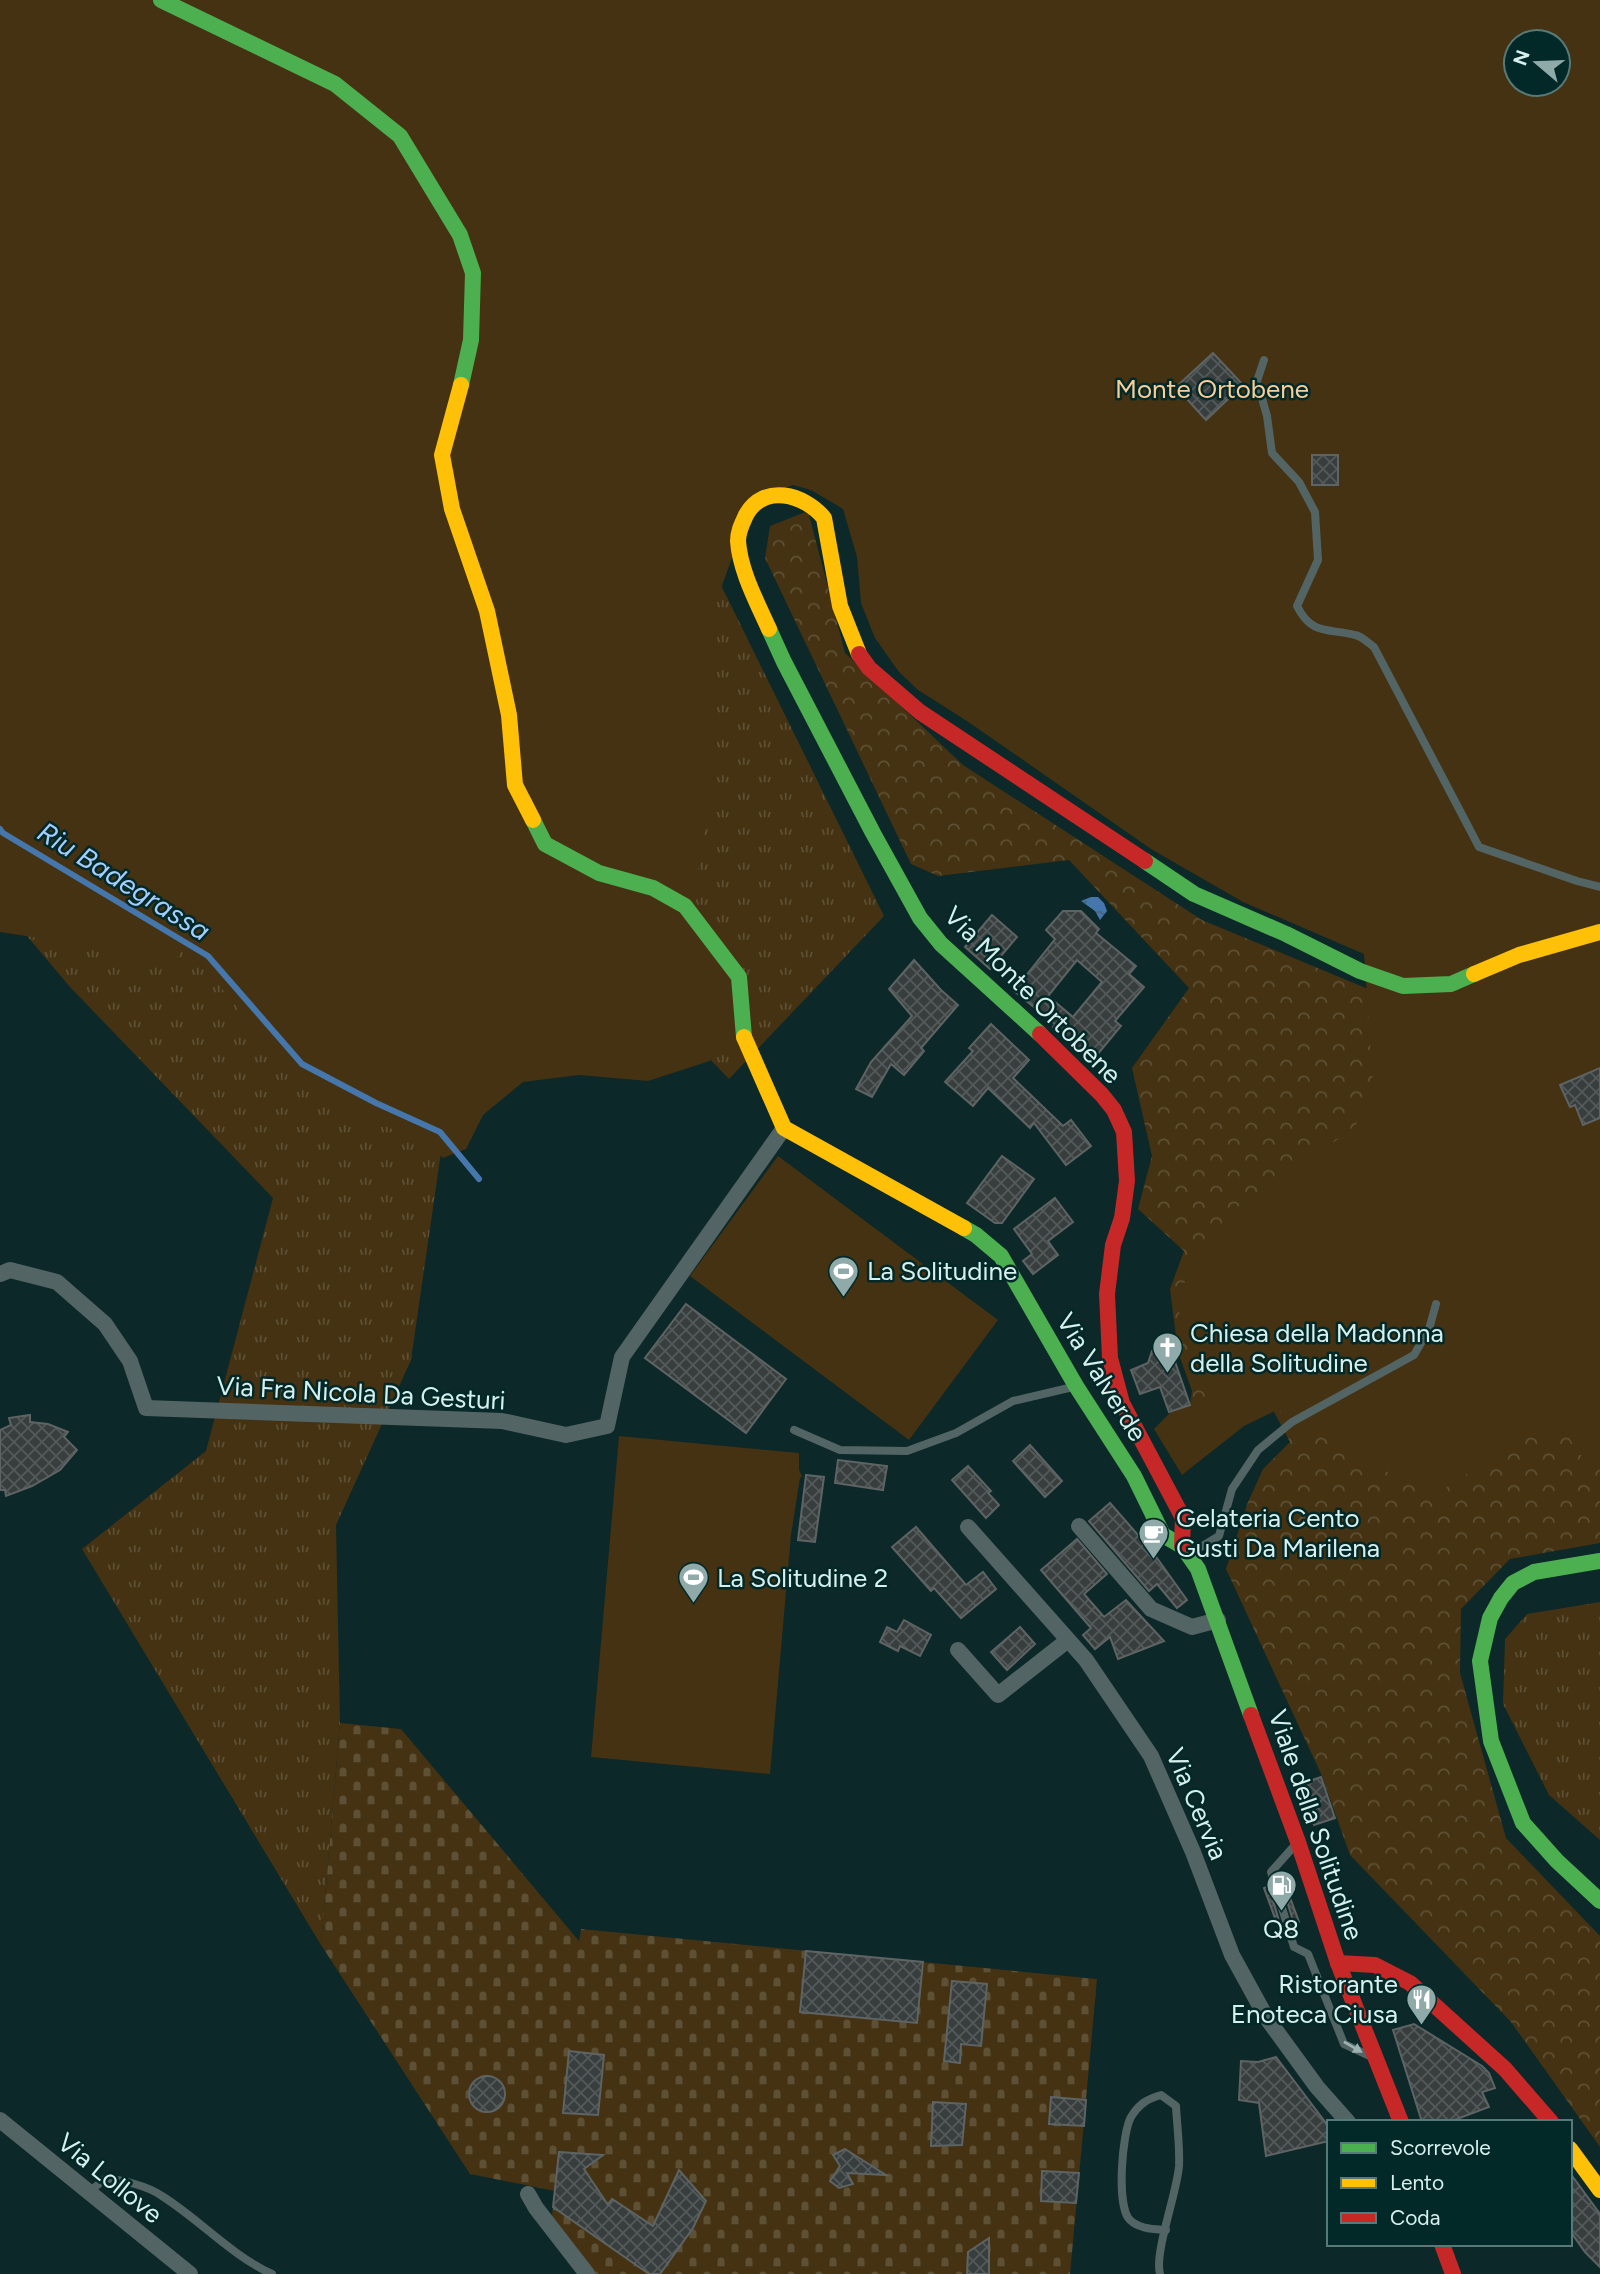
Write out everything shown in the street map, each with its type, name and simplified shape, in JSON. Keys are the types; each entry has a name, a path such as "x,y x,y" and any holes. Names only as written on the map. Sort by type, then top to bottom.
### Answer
{"street":[{"path":"161,0 335,85 390,128 400,136 460,235 473,273 471,340 442,455 452,509 487,611 509,715 515,785 545,844 599,873 653,888 685,906 738,977 743,1035 784,1128"},
{"name":"Via Monte Ortobene","path":"1185,1550 1183,1518 1122,1403 1110,1358 1107,1294 1127,1181 1124,1132 1114,1110 1070,1062 941,944 920,918 784,662 747,578 738,542 739,529 751,507 760,499 774,495 804,500 815,507 824,518 840,606 850,635 869,668 895,692 920,712 1194,894 1286,934 1360,971 1403,986 1451,984 1519,955 1600,932"},
{"name":"Via Valverde","path":"784,1128 976,1234 1001,1256 1076,1386 1134,1476 1164,1535 1185,1550"},
{"name":"Via Fra Nicola Da Gesturi","path":"0,1274 10,1270 57,1282 105,1324 130,1361 146,1408 502,1421 566,1435 607,1426 622,1357 784,1128"},
{"path":"1079,1526 1151,1609 1192,1627 1217,1620"},
{"name":"Via Cervia","path":"968,1527 1086,1660 1152,1756 1193,1852 1232,1955 1266,2017 1317,2087 1346,2120"},
{"name":"Viale della Solitudine","path":"1185,1550 1198,1569 1298,1842 1338,1963 1400,2120"},
{"path":"1600,1561 1534,1572 1513,1583 1490,1618 1480,1661 1491,1741 1523,1823 1557,1861 1600,1901"},
{"path":"958,1650 998,1695 1068,1640"},
{"path":"1338,1963 1358,1962 1381,1967 1407,1982 1506,2068 1549,2120"},
{"name":"Via Lollove","path":"0,2120 190,2274"},
{"path":"1572,2152 1600,2190"},
{"path":"528,2194 587,2274"},
{"path":"1443,2246 1453,2274"}],"lane":[{"path":"1264,360 1257,381 1268,416 1272,453 1299,482 1315,512 1318,559 1297,606 1304,619 1325,632 1357,635 1374,647 1479,848 1600,887"},
{"path":"1185,1550 1219,1535 1232,1489 1258,1450 1292,1422 1414,1355 1429,1329 1436,1304"},
{"path":"794,1430 840,1450 907,1451 956,1433 1013,1401 1076,1386"},
{"path":"1298,1842 1271,1872 1294,1947 1308,1955 1344,2044 1377,2059"},
{"path":"1160,2274 1158,2267 1166,2230 1179,2168 1177,2106 1161,2095 1145,2100 1130,2119 1124,2143 1124,2206 1127,2218 1141,2227 1166,2230"},
{"path":"89,2192 106,2178 125,2181 160,2194 218,2239 272,2274"}],"green space":[{"path":"0,0 820,458 725,509 718,579 884,916 729,1079 654,1001 445,1125 411,1360 336,1525 340,1723 321,1945 82,1549 206,1451 273,1198 70,987 0,904"},
{"name":"Monte Ortobene","path":"0,0 1600,0 1600,1470 1577,1452 1568,1435 1547,1427 1523,1436 1432,1497 1354,1453 1345,1439 1321,1429 1294,1434 1279,1409 1244,1426 1182,1475 1154,1429 1173,1410 1206,1398 1208,1368 1184,1339 1177,1299 1199,1251 1246,1198 1293,1174 1356,1125 1373,1084 1364,954 1243,902 1151,849 918,690 899,672 875,638 861,603 857,557 843,509 811,490 793,485 748,501 717,600 716,733 693,909 724,935 733,952 739,1007 710,1061 648,1081 579,1075 523,1082 483,1115 466,1149 443,1158 421,1137 389,1128 311,1088 252,1026 212,976 182,947 176,959 165,966 91,946 0,932"},
{"path":"808,511 845,653 963,765 1202,920 1414,1008 1600,964 1600,1543 1510,1559 1461,1609 1460,1673 1506,1838 1600,1936 1600,2147 1511,2022 1350,1855 1322,1776 1226,1569 1248,1502 1263,1469 1290,1442 1273,1410 1188,1420 1192,1391 1178,1352 1170,1289 1184,1251 1138,1209 1152,1156 1132,1068 1189,988 1069,860 938,876 911,864 765,558 770,526"},
{"name":"La Solitudine","path":"778,1156 998,1320 909,1440 690,1276"},
{"name":"La Solitudine 2","path":"619,1436 799,1453 799,1470 802,1476 791,1535 770,1774 591,1757"},
{"path":"1600,1602 1600,1840 1549,1795 1503,1704 1505,1639 1527,1614"},
{"path":"340,1723 401,1729 579,1941 581,1929 1097,1979 1070,2274 594,2274 552,2216 555,2191 470,2174 321,1945"}],"water":[{"path":"1098,897 1104,903 1107,911 1100,920 1095,911 1081,901"}],"building":[{"path":"1213,353 1243,385 1206,420 1176,387"},
{"path":"1312,455 1338,455 1338,485 1312,485"},
{"path":"1063,911 1081,911 1099,929 1096,933 1136,966 1129,974 1144,987 1115,1021 1121,1026 1092,1061 1053,1027 1055,1024 1014,991 1055,939 1046,930","holes":["1077,960 1102,982 1073,1017 1048,996"]},
{"path":"992,915 1017,937 990,969 965,947"},
{"path":"914,960 958,1005 921,1048 924,1051 904,1075 891,1064 872,1097 856,1089 871,1062 912,1016 889,989"},
{"path":"991,1024 1029,1060 1013,1078 1063,1126 1071,1120 1091,1146 1066,1165 1034,1123 1030,1128 988,1088 973,1106 945,1082 973,1051 969,1048"},
{"path":"1600,1068 1600,1118 1583,1125 1575,1105 1570,1107 1560,1085"},
{"path":"1002,1156 1034,1179 1002,1223 995,1223 967,1203"},
{"path":"1055,1198 1073,1222 1048,1241 1058,1255 1033,1274 1023,1261 1032,1254 1014,1229"},
{"path":"686,1304 786,1379 746,1433 645,1358"},
{"name":"Chiesa della Madonna della Solitudine","path":"1162,1346 1172,1353 1190,1405 1169,1412 1160,1387 1140,1394 1131,1370 1148,1363 1152,1351"},
{"path":"30,1415 30,1422 48,1424 68,1432 64,1437 77,1450 60,1470 32,1486 6,1496 5,1490 0,1490 0,1430 11,1425 9,1418"},
{"path":"1030,1445 1062,1481 1045,1497 1013,1461"},
{"path":"838,1460 887,1466 883,1490 835,1483"},
{"path":"968,1466 991,1491 988,1493 999,1505 986,1518 952,1480"},
{"path":"806,1475 824,1477 815,1542 798,1540"},
{"path":"1110,1503 1152,1551 1187,1600 1177,1608 1157,1584 1149,1591 1089,1521"},
{"path":"916,1527 966,1585 983,1572 996,1589 961,1618 934,1588 931,1591 892,1547"},
{"path":"1077,1539 1107,1574 1084,1594 1104,1617 1126,1600 1164,1641 1118,1659 1110,1637 1095,1649 1083,1635 1091,1628 1041,1570"},
{"path":"904,1620 931,1635 920,1656 900,1646 898,1651 880,1642 887,1627 897,1632"},
{"path":"1020,1627 1035,1644 1007,1670 991,1652"},
{"path":"1321,1777 1335,1818 1314,1825 1300,1784"},
{"path":"1284,1881 1299,1922 1294,1924 1281,1882"},
{"path":"1269,1886 1281,1928 1279,1929 1264,1888"},
{"path":"806,1951 923,1962 917,2023 800,2012"},
{"path":"952,1981 987,1984 981,2046 961,2044 960,2063 944,2061"},
{"path":"1414,2024 1482,2066 1489,2073 1495,2088 1482,2092 1489,2107 1454,2120 1421,2120 1393,2030"},
{"path":"569,2051 604,2055 598,2115 563,2113"},
{"path":"1276,2057 1327,2124 1327,2141 1266,2156 1259,2103 1239,2100 1241,2061 1258,2062"},
{"path":"487,2076 500,2081 505,2094 500,2107 487,2112 474,2107 469,2094 474,2081"},
{"path":"1051,2097 1086,2100 1084,2126 1049,2124"},
{"path":"933,2102 966,2104 962,2145 931,2146"},
{"path":"845,2149 886,2175 847,2173 853,2184 839,2188 830,2181 840,2166 833,2155"},
{"path":"559,2152 603,2155 584,2169 608,2205 612,2199 653,2226 679,2170 706,2201 693,2228 660,2274 649,2274 553,2207"},
{"path":"1042,2171 1079,2173 1076,2203 1041,2201"},
{"path":"1572,2176 1600,2214 1600,2267 1572,2234"},
{"path":"989,2238 989,2274 967,2274 968,2252"}],"waterway":[{"name":"Riu Badegrassa","path":"0,829 208,956 302,1064 376,1103 440,1132 479,1179"}],"traffic: fast":[{"path":"161,0 335,84 400,136 460,235 473,273 471,340 461,385"},
{"path":"769,629 873,833 920,918 941,944 1040,1034"},
{"path":"533,820 545,844 599,873 653,888 685,906 739,977 744,1037"},
{"path":"1145,861 1194,894 1286,934 1360,971 1403,986 1451,984 1474,974"},
{"path":"964,1228 1001,1256 1076,1386 1134,1476 1163,1535 1182,1546 1198,1569 1251,1715"},
{"path":"1600,1561 1534,1572 1513,1583 1490,1618 1480,1661 1491,1741 1523,1823 1557,1861 1600,1901"}],"traffic: slow":[{"path":"461,385 442,455 452,509 487,611 509,715 515,785 533,820"},
{"path":"769,629 746,575 739,552 738,537 746,515 754,505 763,499 784,495 806,503 824,518 840,606 859,654"},
{"path":"1474,974 1519,955 1600,932"},
{"path":"744,1037 784,1128 964,1228"},
{"path":"1572,2152 1600,2190"}],"traffic: jam":[{"path":"859,654 869,668 920,712 1145,861"},
{"path":"1040,1034 1102,1095 1114,1110 1124,1132 1127,1181 1122,1218 1113,1245 1107,1294 1110,1358 1122,1403 1183,1518 1182,1546"},
{"path":"1251,1715 1298,1842 1338,1963 1400,2120"},
{"path":"1338,1963 1375,1965 1410,1983 1505,2069 1549,2120"},
{"path":"1443,2246 1453,2274"}],"place":[{"name":"La Solitudine","path":"844,1298"},
{"name":"Chiesa della Madonna della Solitudine","path":"1167,1375"},
{"name":"Gelateria Cento Gusti Da Marilena","path":"1153,1560"},
{"name":"La Solitudine 2","path":"694,1605"},
{"name":"Q8","path":"1281,1913"},
{"name":"Ristorante Enoteca Ciusa","path":"1421,2026"}]}
